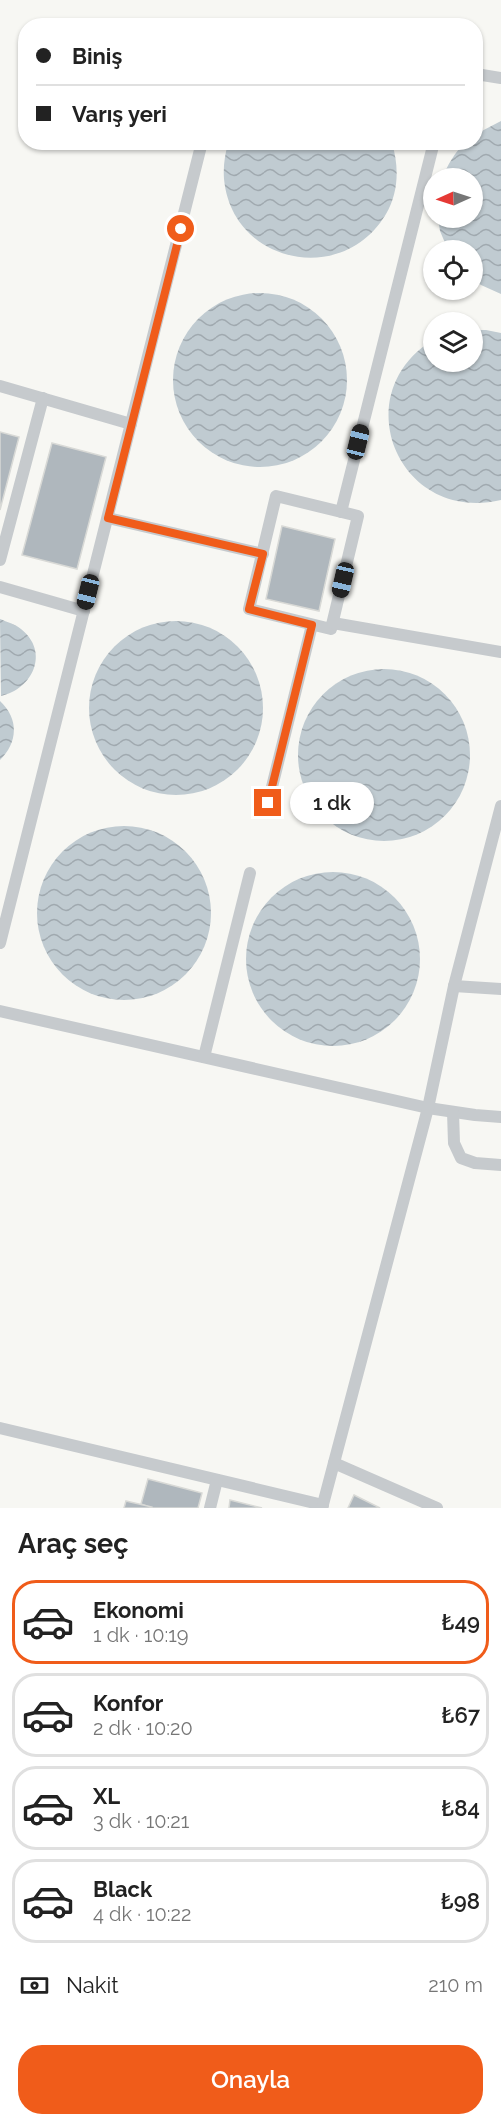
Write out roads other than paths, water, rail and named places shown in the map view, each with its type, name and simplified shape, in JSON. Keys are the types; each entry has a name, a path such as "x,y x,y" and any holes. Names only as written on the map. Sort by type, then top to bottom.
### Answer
{"lane":[{"path":"483,75 501,78"},
{"path":"0,943 200,150"},
{"path":"341,512 432,150"},
{"path":"0,386 131,424"},
{"path":"0,560 43,398"},
{"path":"276,496 358,516 331,629 249,609 263,554 276,496"},
{"path":"108,518 263,554"},
{"path":"0,587 84,611"},
{"path":"333,623 501,652"},
{"path":"268,803 312,625"},
{"path":"0,1428 323,1507 428,1108 454,986 501,806"},
{"path":"204,1057 250,873"},
{"path":"454,986 501,989"},
{"path":"0,1011 428,1108 501,1117"},
{"path":"453,1112 454,1143 461,1158 475,1163 501,1165"},
{"path":"334,1463 437,1508"},
{"path":"210,1508 217,1480"}],"water":[{"path":"501,121 501,294 483,286 483,240 444,240 440,228 483,228 483,168 447,168 459,150 483,150 483,130"},
{"path":"227,150 394,150 397,170 390,206 367,237 344,251 318,257 292,256 267,247 247,231 231,208 224,179"},
{"path":"260,293 293,300 308,308 321,319 332,332 340,347 347,380 340,413 332,428 321,441 308,452 293,460 260,467 227,460 212,452 199,441 188,428 180,413 173,380 180,347 188,332 199,319 212,308 227,300"},
{"path":"483,330 501,333 501,500 465,502 435,493 411,474 395,449 389,421 392,391 406,363 423,349 423,372 483,372"},
{"path":"0,619 19,627 30,638 35,648 36,658 29,678 22,686 1,696"},
{"path":"176,621 209,628 224,636 237,647 248,660 256,675 263,708 256,741 248,756 237,769 224,780 209,788 176,795 143,788 128,780 115,769 104,756 96,741 89,708 96,675 104,660 115,647 128,636 143,628"},
{"path":"384,669 417,676 432,683 445,694 456,707 463,722 470,755 463,788 456,803 445,816 432,827 417,834 384,841 351,834 336,827 323,816 312,803 305,788 298,755 305,722 312,707 323,694 336,683 351,676"},
{"path":"0,701 11,715 14,730 10,746 0,760"},
{"path":"124,826 157,833 186,851 204,880 211,913 204,946 186,975 157,993 124,1000 91,993 62,975 44,946 37,913 44,880 62,851 91,833"},
{"path":"333,872 350,873 366,878 382,886 395,897 406,910 414,926 419,942 419,976 414,992 406,1008 395,1021 382,1032 366,1040 350,1045 333,1046 316,1045 300,1040 284,1032 271,1021 260,1008 252,992 247,976 246,959 247,942 252,926 260,910 271,897 284,886 300,878 316,873"}]}
